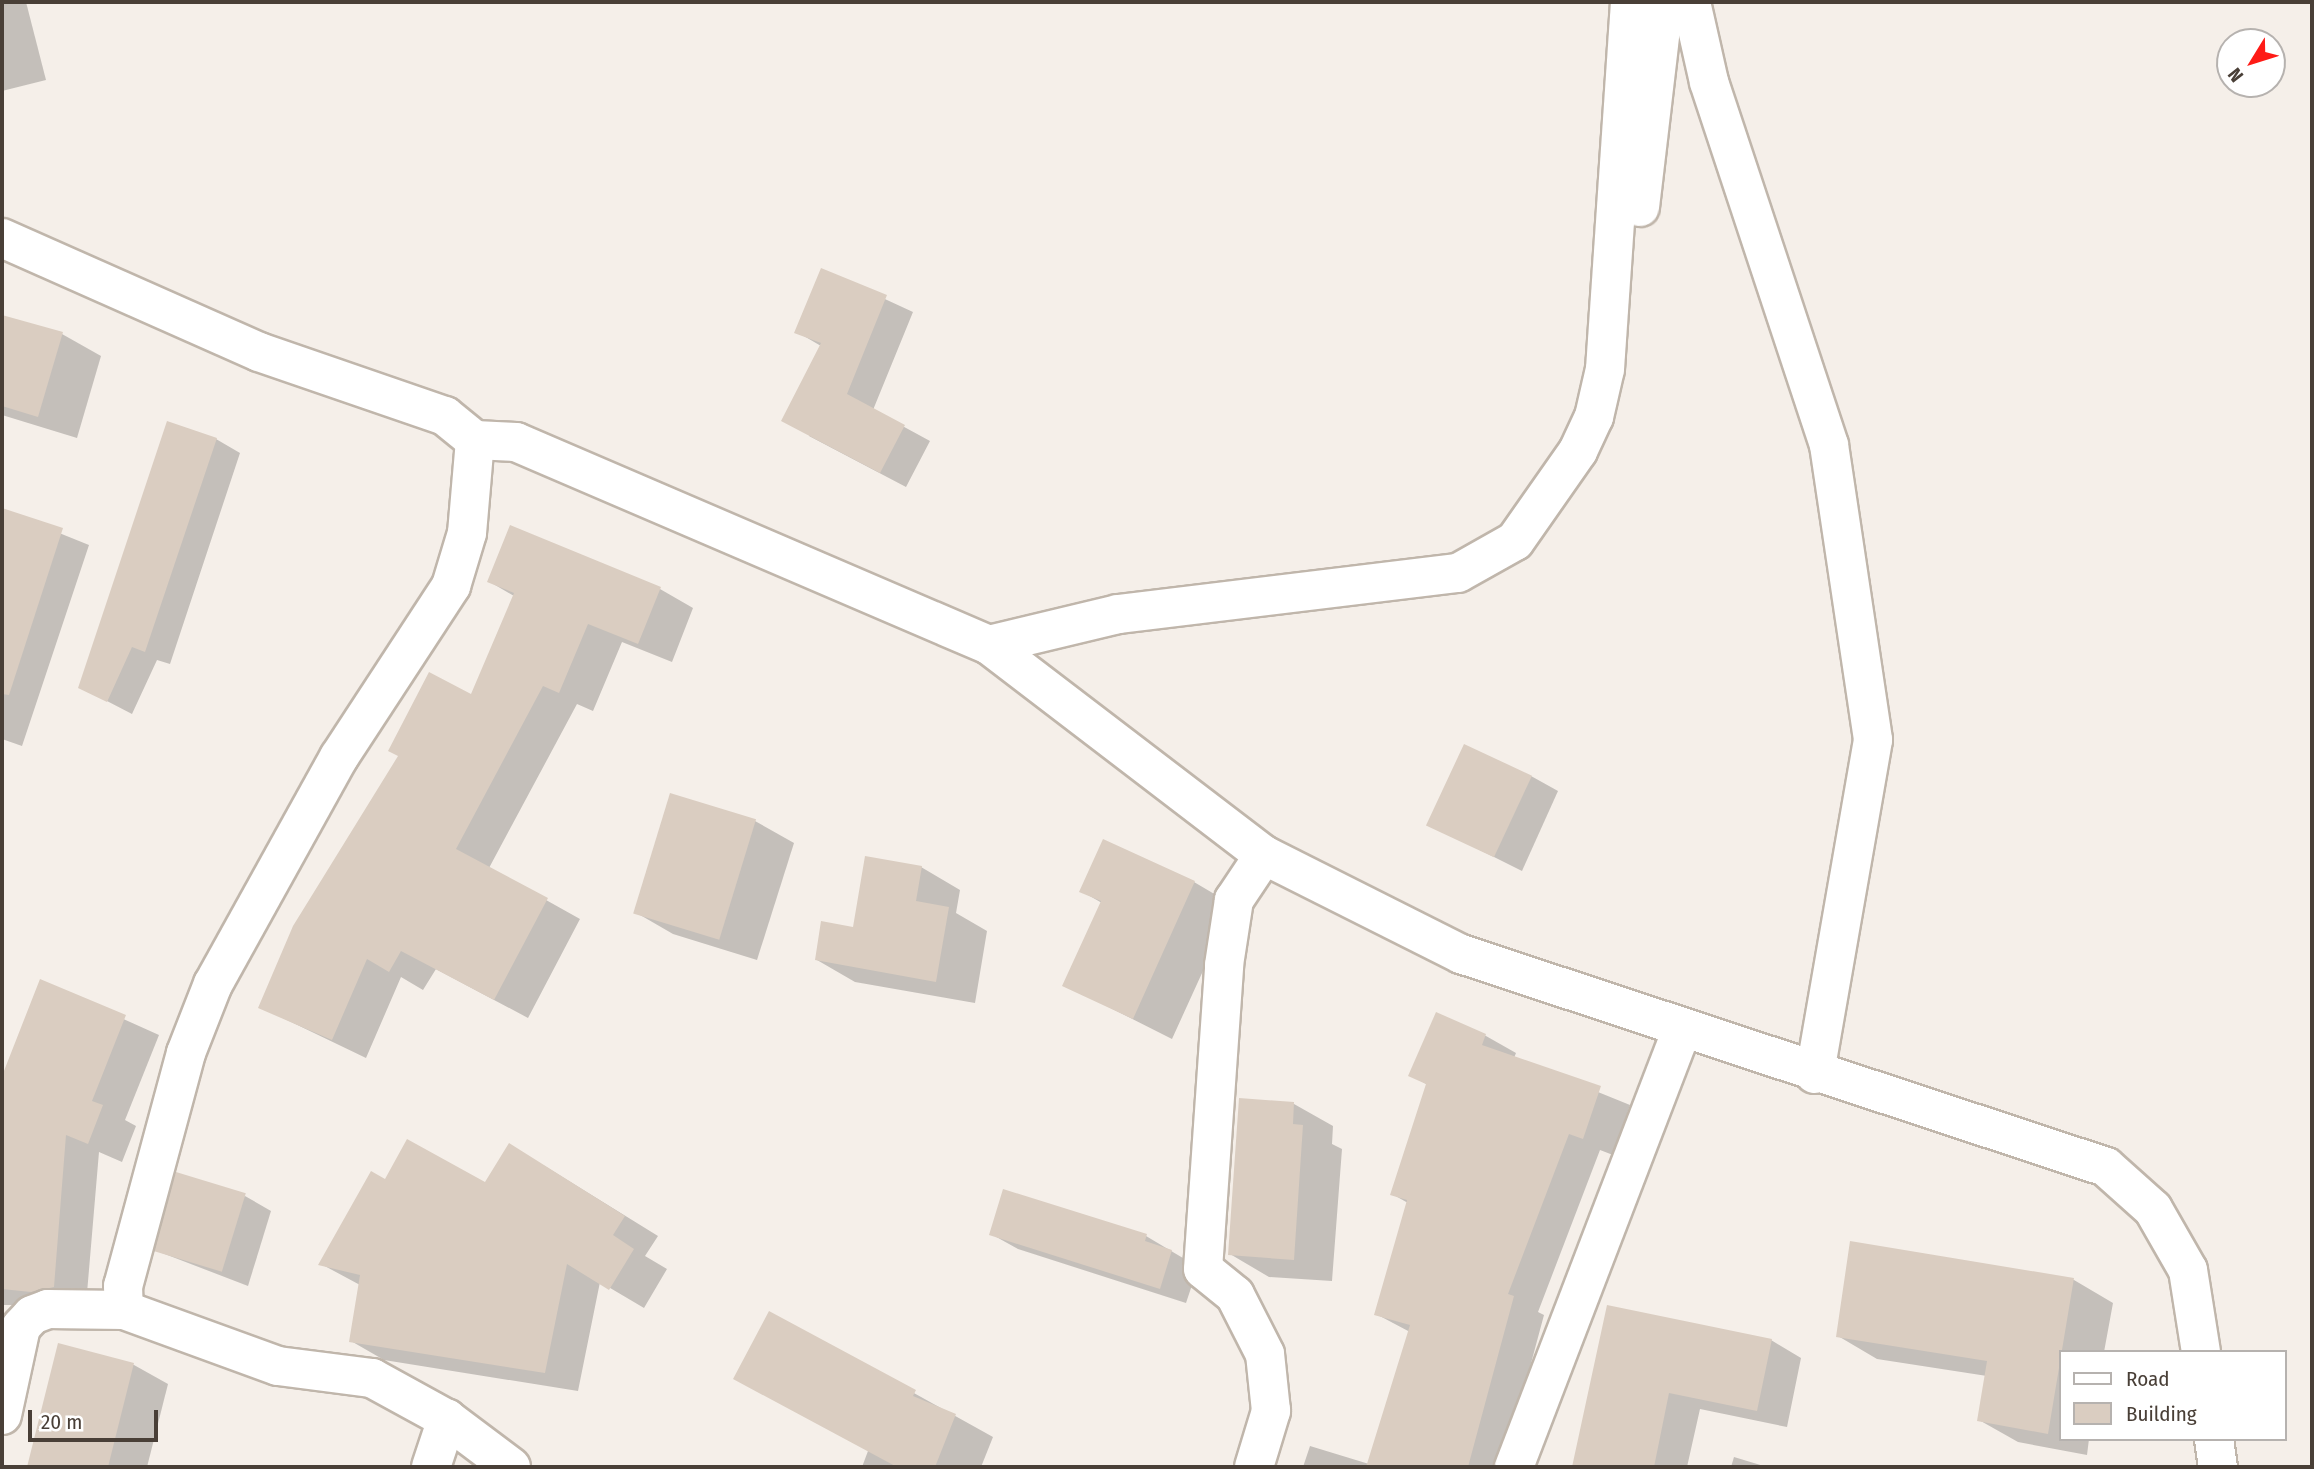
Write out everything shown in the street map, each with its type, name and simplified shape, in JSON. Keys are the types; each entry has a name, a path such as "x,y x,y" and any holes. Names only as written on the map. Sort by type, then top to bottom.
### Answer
{"street":[{"path":"989,645 1118,614 1412,582 1493,559 1515,541 1594,417 1609,306 1630,2"},
{"path":"1609,306 1642,202 1664,2"},
{"path":"1691,2 1709,82 1829,445 1873,740 1815,1074"},
{"path":"2,238 259,352 445,416 475,440 516,442 989,645 1264,855 1461,954 1681,1031 2106,1167 2154,1209 2188,1270 2201,1350"},
{"path":"124,1310 123,1286 187,1053 213,984 339,757 451,586 467,533 475,440"},
{"path":"1254,1467 1271,1410 1265,1354 1235,1295 1203,1269 1224,965 1234,900 1264,855"},
{"path":"1514,1467 1681,1031"},
{"path":"2,1415 21,1327 32,1315 48,1309 124,1310 147,1324 278,1366 372,1378 447,1419 511,1467"},
{"path":"431,1467 447,1419"},
{"path":"2214,1441 2218,1467"}],"building":[{"path":"821,268 887,295 847,394 905,425 880,473 781,421 821,343 794,333"},
{"path":"2,315 63,332 38,417 2,406"},
{"path":"167,421 217,438 145,652 132,647 107,702 78,688"},
{"path":"2,508 63,528 9,695 2,694"},
{"path":"510,525 661,587 638,644 588,624 559,693 543,686 456,849 548,898 494,1000 401,951 389,972 367,959 332,1040 258,1008 293,926 398,756 388,751 429,672 471,694 514,593 487,582"},
{"path":"1464,744 1532,776 1494,857 1426,826"},
{"path":"670,793 756,819 719,940 633,913"},
{"path":"1103,839 1195,881 1133,1019 1062,986 1101,901 1079,892"},
{"path":"865,856 922,866 916,901 949,907 936,982 815,960 821,921 853,927"},
{"path":"40,979 126,1015 92,1101 103,1105 88,1144 66,1135 54,1287 31,1292 2,1289 2,1076"},
{"path":"1436,1012 1486,1034 1482,1045 1601,1086 1583,1139 1569,1134 1508,1294 1514,1296 1468,1467 1366,1467 1410,1325 1374,1315 1407,1200 1390,1195 1426,1084 1408,1076"},
{"path":"1239,1098 1294,1102 1293,1124 1303,1125 1294,1260 1228,1255"},
{"path":"407,1139 485,1182 509,1143 625,1216 613,1235 634,1249 609,1290 567,1264 545,1373 349,1342 360,1275 318,1265 371,1171 385,1179"},
{"path":"176,1172 246,1193 222,1272 152,1250"},
{"path":"1003,1189 1147,1234 1145,1241 1172,1250 1160,1289 989,1235"},
{"path":"1850,1241 2074,1278 2062,1350 2058,1350 2058,1374 2048,1434 1977,1421 1987,1361 1836,1337"},
{"path":"1607,1305 1772,1339 1757,1411 1669,1393 1654,1467 1572,1467"},
{"path":"769,1311 916,1390 913,1396 956,1414 935,1467 897,1467 733,1379"},
{"path":"58,1343 134,1363 108,1467 27,1467"}]}
